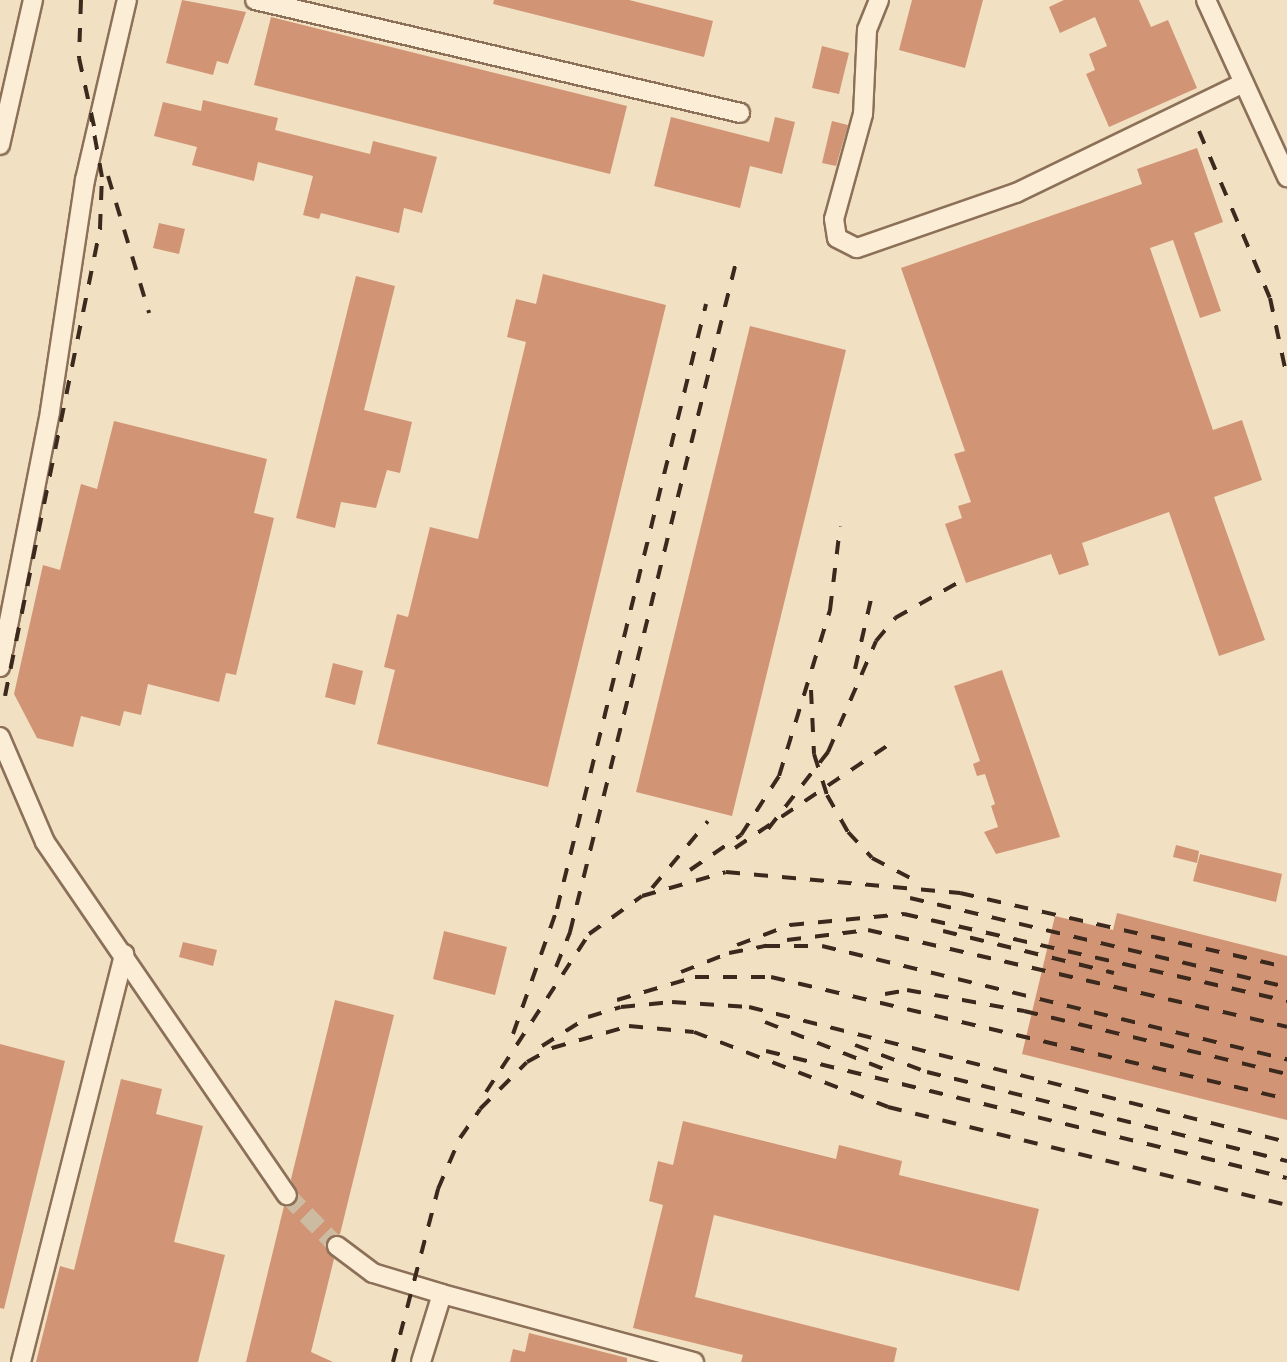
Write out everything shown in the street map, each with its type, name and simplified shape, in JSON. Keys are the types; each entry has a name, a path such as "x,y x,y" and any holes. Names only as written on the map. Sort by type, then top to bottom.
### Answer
{"street":[{"path":"0,145 33,0"},
{"path":"0,667 50,411 85,180 127,0"},
{"path":"255,0 740,113"},
{"path":"879,0 867,30 863,114 834,219 837,238 857,248 1016,193 1244,83"},
{"path":"1206,0 1287,177"},
{"path":"0,737 45,842 287,1195"},
{"path":"21,1362 124,954"},
{"path":"337,1246 373,1273 694,1362"},
{"path":"421,1362 442,1294"}],"building":[{"path":"182,0 246,12 228,64 217,61 213,75 166,63"},
{"path":"494,0 629,0 713,21 704,57 493,4"},
{"path":"912,0 983,0 965,68 899,50"},
{"path":"1064,0 1139,0 1151,27 1168,20 1197,88 1109,127 1086,74 1095,70 1089,54 1107,46 1095,17 1060,33 1049,7"},
{"path":"271,17 627,106 610,174 254,85"},
{"path":"822,46 849,53 839,94 812,88"},
{"path":"203,100 278,118 275,130 370,154 373,141 437,157 422,213 404,208 399,233 321,213 319,219 303,215 313,176 258,162 254,181 192,165 197,147 154,136 163,102 201,111"},
{"path":"671,117 769,142 775,117 795,122 782,174 750,166 740,208 654,186"},
{"path":"832,121 848,125 836,166 822,163"},
{"path":"1197,148 1223,222 1194,233 1221,311 1200,318 1173,240 1150,248 1213,430 1242,420 1262,480 1214,497 1265,640 1219,656 1169,512 1082,543 1089,565 1059,575 1051,554 966,583 945,524 962,518 958,506 971,502 954,454 965,451 901,268 1142,184 1137,169"},
{"path":"159,223 185,229 179,254 153,248"},
{"path":"543,274 666,305 548,787 377,744 395,670 384,667 397,614 408,617 430,527 478,539 526,342 507,337 516,299 536,304"},
{"path":"356,276 395,286 364,410 412,422 400,473 387,470 376,508 341,502 335,528 296,518"},
{"path":"750,326 846,350 732,816 636,792"},
{"path":"114,421 267,459 254,513 274,518 236,675 226,673 219,702 148,684 141,715 124,711 120,726 81,716 73,747 37,738 14,694 43,565 60,570 81,484 97,489"},
{"path":"333,663 363,671 355,705 325,697"},
{"path":"1002,670 1060,837 996,854 984,832 998,827 991,806 995,804 985,774 977,776 973,764 980,761 954,686"},
{"path":"1176,845 1199,851 1197,863 1173,857"},
{"path":"1200,854 1282,874 1276,902 1193,881"},
{"path":"1117,913 1287,956 1287,1120 1022,1054 1055,916 1113,930"},
{"path":"444,931 507,947 495,995 433,979"},
{"path":"183,942 217,950 213,966 179,957"},
{"path":"335,1000 394,1015 340,1234 325,1244 334,1259 311,1352 333,1362 246,1362 284,1206 298,1199 291,1179"},
{"path":"0,1044 65,1061 4,1309 0,1308"},
{"path":"121,1079 162,1089 156,1114 203,1126 174,1242 225,1255 198,1362 36,1362 60,1266 74,1270"},
{"path":"683,1121 836,1159 839,1145 902,1161 899,1175 1039,1209 1019,1291 714,1215 695,1297 897,1348 894,1362 741,1362 743,1355 633,1328 663,1205 649,1201 658,1161 673,1165"},
{"path":"529,1333 627,1358 627,1362 510,1362 513,1349 525,1352"}],"tunnel":[{"path":"287,1195 337,1246"}],"railway":[{"path":"81,0 79,58 94,126"},
{"path":"5,696 100,228 102,177 91,116"},
{"path":"1199,131 1270,298 1287,377"},
{"path":"108,176 149,313"},
{"path":"556,967 570,932 736,262"},
{"path":"513,1034 557,909 706,304"},
{"path":"690,870 741,835 779,776 830,610 840,527"},
{"path":"768,829 828,752 876,641 895,618 961,581"},
{"path":"855,669 871,599"},
{"path":"811,690 814,754 827,795 848,832 872,858 920,883"},
{"path":"735,848 896,740"},
{"path":"652,888 708,821"},
{"path":"486,1092 589,934 642,896 726,872 960,893 1287,967"},
{"path":"910,898 1287,987"},
{"path":"737,945 790,925 904,914 1287,1001"},
{"path":"787,940 868,930 1287,1027"},
{"path":"943,931 1114,973"},
{"path":"681,972 729,953 766,946 822,946 1287,1059"},
{"path":"617,1000 695,977 771,977 1287,1099"},
{"path":"885,994 907,990 1024,1011 1287,1074"},
{"path":"542,1046 588,1017 621,1007 672,1002 749,1007 1287,1142"},
{"path":"765,1022 884,1069"},
{"path":"393,1362 438,1189 460,1138 480,1109 527,1062 552,1048 629,1026 694,1032 888,1107 1287,1205"},
{"path":"855,1045 927,1072 1287,1161"},
{"path":"766,1051 1287,1178"}]}
